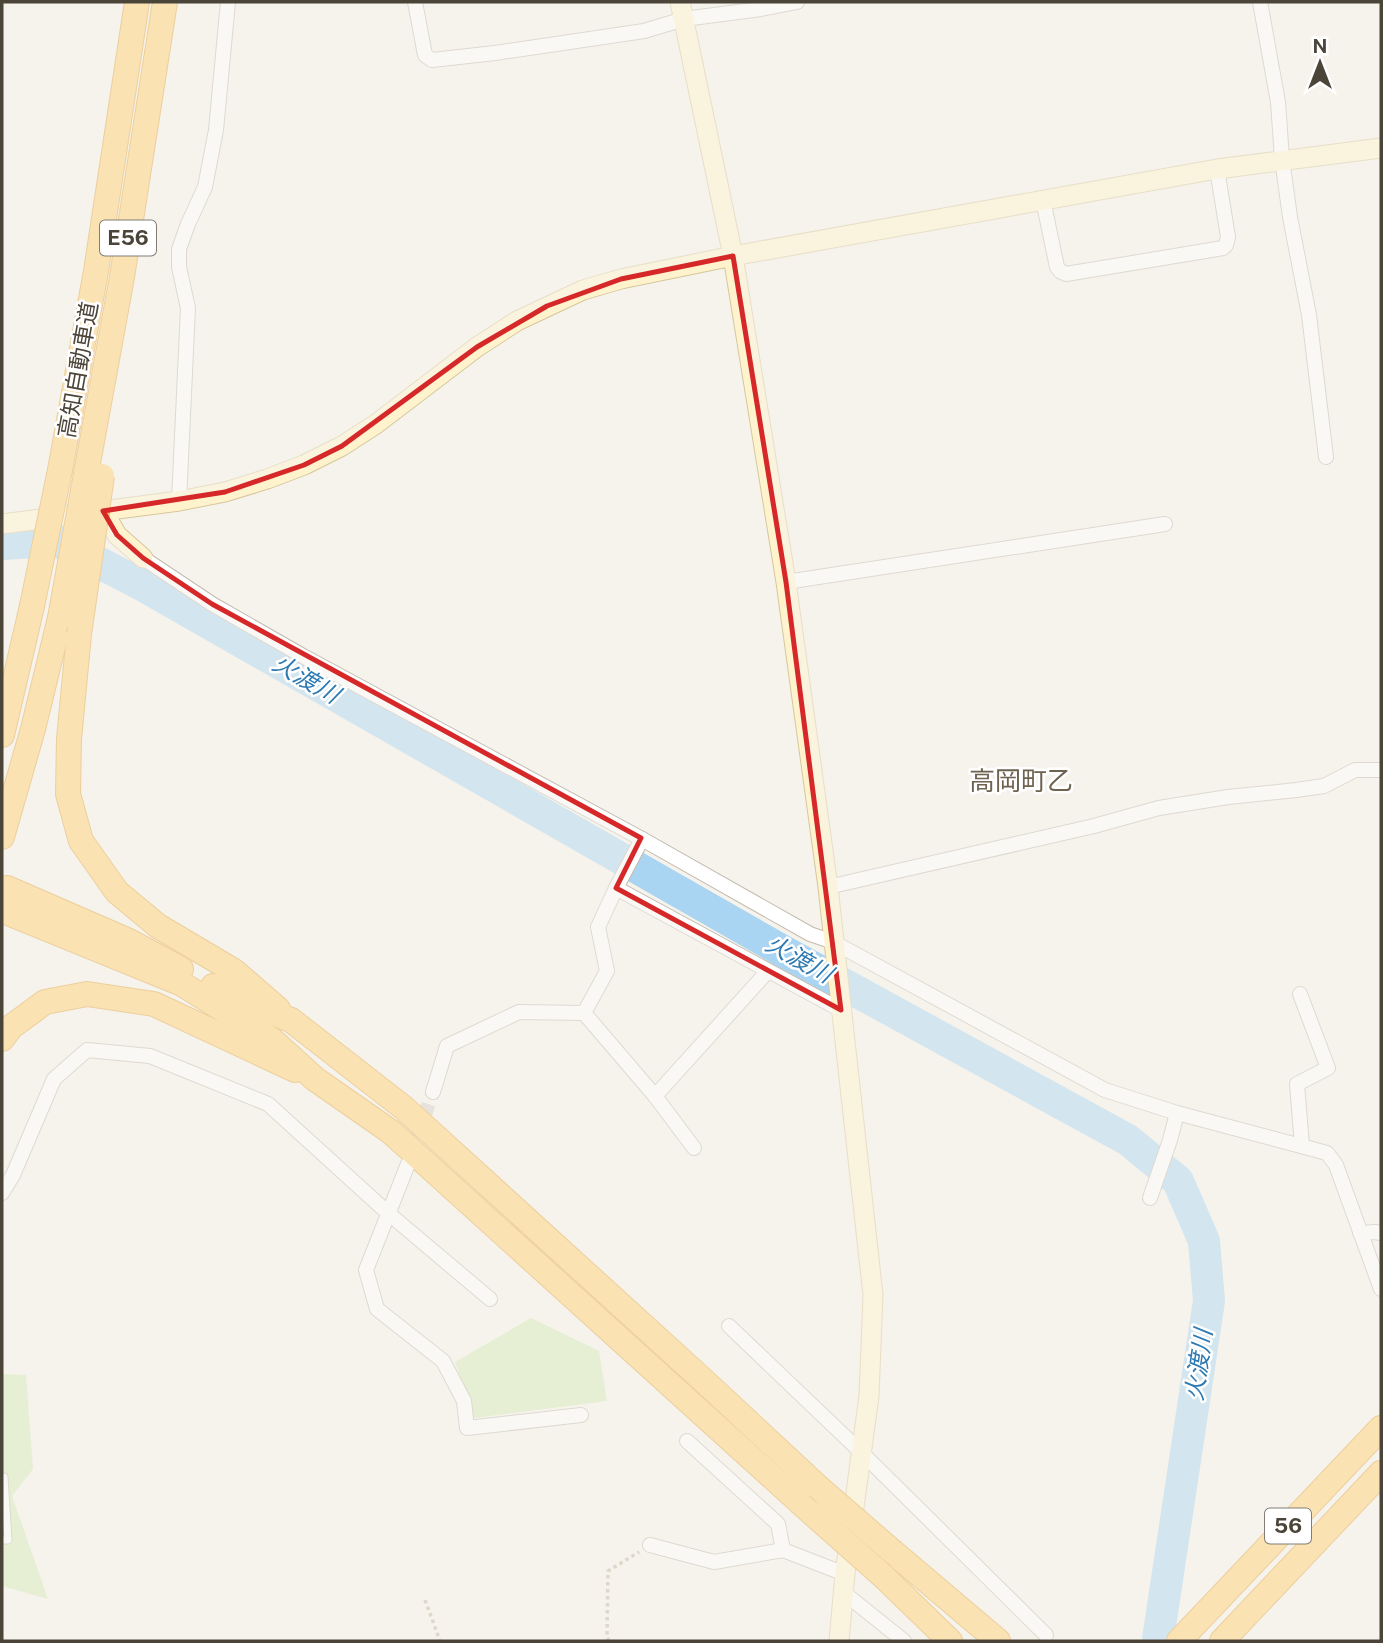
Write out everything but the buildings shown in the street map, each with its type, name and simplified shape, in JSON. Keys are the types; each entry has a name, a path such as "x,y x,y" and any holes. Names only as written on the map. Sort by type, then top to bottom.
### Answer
{"highway":[{"name":"高知自動車道","path":"2,735 33,606 60,470 96,271 137,2"},
{"name":"高知自動車道","path":"94,475 116,366 122,277 165,2"},
{"path":"2,837 33,729 94,475"},
{"path":"94,475 69,739 68,794 81,841 117,892 159,926 234,971 291,1020 404,1108 818,1487 998,1641"},
{"path":"5,900 129,941 239,1000 291,1020"},
{"path":"5,900 182,985 272,1040 315,1079 391,1132 883,1576 950,1641"},
{"path":"2,1039 11,1027 45,1002 87,993 154,1004 315,1079"},
{"name":"56","path":"1186,1633 1381,1428"},
{"name":"56","path":"1222,1641 1381,1473"}],"street":[{"path":"179,501 188,308 179,267 179,249 205,187 216,130 228,2"},
{"path":"415,2 425,55 432,60 644,31 682,11 761,9 797,2"},
{"path":"1260,2 1278,102 1290,216 1309,315 1326,457"},
{"path":"682,11 733,256 786,582 828,887 873,1295 869,1396 839,1641"},
{"path":"4,518 103,511 179,501 225,492 304,465 342,446 376,424 507,327 583,290 621,279 733,256 1217,169 1381,148"},
{"path":"1043,200 1057,267 1066,274 1223,248 1228,237 1217,169"},
{"path":"103,511 117,535 143,558 212,604 639,843 1105,1090 1177,1113 1327,1153 1336,1166 1381,1289"},
{"path":"786,582 1165,524"},
{"path":"828,887 1160,808 1324,786 1355,770 1381,770"},
{"path":"584,1013 607,971 598,927 639,843"},
{"path":"618,883 768,971 840,1003"},
{"path":"655,1096 768,971"},
{"path":"1300,994 1328,1068 1297,1084 1302,1146"},
{"path":"433,1092 447,1046 519,1012 584,1013 655,1096 694,1148"},
{"path":"2,1193 13,1175 54,1079 87,1051 150,1056 268,1104 388,1213 490,1299"},
{"path":"1150,1198 1177,1113"},
{"path":"408,1164 366,1270 377,1309 443,1361 464,1401 467,1428 581,1415"},
{"path":"1360,1233 1381,1233"},
{"path":"729,1326 1046,1635"},
{"path":"687,1441 778,1524 783,1550"},
{"path":"650,1545 714,1562 783,1550 844,1584 904,1641"}],"lane":[{"path":"2,1477 8,1540 2,1540"}],"path":[{"path":"609,1641 608,1571 650,1545"},
{"path":"425,1600 440,1641"}],"highlighted area":[{"path":"733,256 786,582 841,1010 616,888 641,838 212,604 143,558 117,535 103,511 225,492 304,465 342,446 477,347 547,306 621,279"}],"green space":[{"path":"531,1318 599,1351 607,1401 474,1418 455,1362"},
{"path":"2,1374 26,1375 33,1469 12,1496 48,1599 2,1586"}],"waterway":[{"name":"火渡川","path":"38,531 144,586 781,950 1128,1140 1178,1181 1204,1241 1209,1301 1158,1639"},
{"name":"火渡川","path":"2,544 55,541"}],"tunnel":[{"path":"410,1157 433,1092"}],"district":[{"name":"高岡町乙","path":"1021,781"}]}
